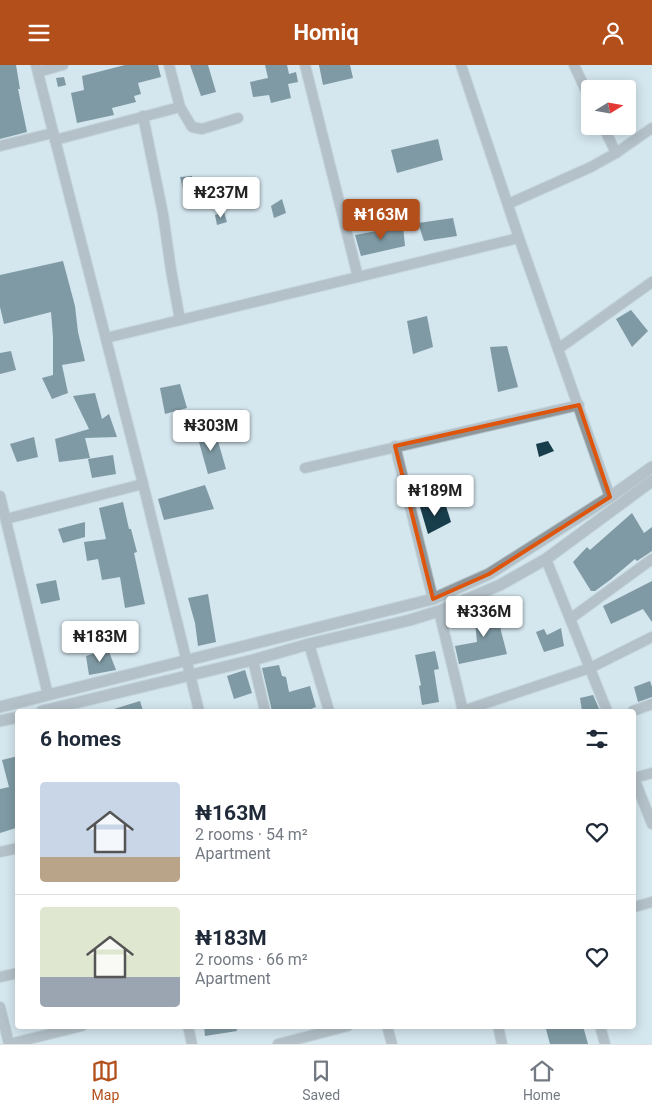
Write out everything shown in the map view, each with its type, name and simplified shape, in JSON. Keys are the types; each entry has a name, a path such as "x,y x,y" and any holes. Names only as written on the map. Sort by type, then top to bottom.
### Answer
{"street":[{"path":"63,65 37,69 188,661 199,709"},
{"path":"169,65 180,107 192,127 202,129 238,118"},
{"path":"305,65 358,277"},
{"path":"461,65 518,238 610,497"},
{"path":"574,65 581,80"},
{"path":"0,146 54,136 180,107"},
{"path":"143,116 163,214 170,270 180,320"},
{"path":"508,204 591,167 616,153 652,128"},
{"path":"607,135 616,153"},
{"path":"106,339 518,238"},
{"path":"558,349 652,282"},
{"path":"305,468 578,405"},
{"path":"395,446 433,599"},
{"path":"0,707 433,599 489,575 610,497 652,467"},
{"path":"50,709 253,660 439,611 500,585 546,559 652,481"},
{"path":"6,519 143,484"},
{"path":"0,496 48,695"},
{"path":"546,559 606,709"},
{"path":"570,619 652,559"},
{"path":"439,611 463,709"},
{"path":"469,709 590,668 652,637"},
{"path":"309,644 328,709"},
{"path":"253,660 265,709"},
{"path":"636,710 652,704"},
{"path":"0,721 15,718"},
{"path":"636,777 652,773"},
{"path":"636,783 652,823"},
{"path":"0,852 15,849"},
{"path":"636,906 652,902"},
{"path":"0,977 15,974"},
{"path":"0,1007 9,1044 70,1029"},
{"path":"189,1029 192,1044"},
{"path":"278,1044 334,1029"},
{"path":"388,1029 392,1044"},
{"path":"499,1029 502,1044"},
{"path":"601,1029 605,1044"}],"highlighted area":[{"path":"579,405 610,497 489,574 433,599 395,446"}],"building":[{"path":"0,65 16,65 20,89 18,89 27,132 0,139"},
{"path":"125,65 158,65 161,77 138,83 141,94 134,96 136,102 112,108 114,115 77,123 71,93 84,90 82,76"},
{"path":"190,65 208,65 216,92 201,96"},
{"path":"265,65 287,65 289,74 296,72 298,82 288,84 291,98 271,103 269,95 253,97 250,82 268,78"},
{"path":"319,65 350,65 353,78 323,85"},
{"path":"64,77 66,85 58,87 56,78"},
{"path":"438,139 443,160 397,173 391,150"},
{"path":"192,176 196,188 184,193 180,177"},
{"path":"282,199 286,213 274,218 271,206"},
{"path":"224,212 227,222 217,225 215,215"},
{"path":"453,218 457,236 424,241 418,223"},
{"path":"403,226 405,246 361,256 355,235"},
{"path":"63,261 75,306 78,332 85,361 62,365 68,393 52,399 42,378 53,375 51,312 4,324 0,307 0,275"},
{"path":"631,310 648,331 632,347 616,319"},
{"path":"427,316 433,347 413,354 407,321"},
{"path":"507,346 518,387 498,392 490,347"},
{"path":"11,351 16,370 0,374 0,353"},
{"path":"180,384 187,408 165,414 160,388"},
{"path":"95,393 102,419 109,414 117,437 85,438 90,458 59,462 55,439 89,429 73,396"},
{"path":"215,431 226,469 208,474 197,435"},
{"path":"34,437 38,457 17,462 10,444"},
{"path":"548,441 554,451 539,457 536,444"},
{"path":"113,455 116,474 92,478 88,459"},
{"path":"205,485 214,509 164,520 158,499"},
{"path":"123,502 129,529 131,529 137,552 134,553 145,604 125,608 120,577 102,580 98,559 87,561 84,542 106,539 99,508"},
{"path":"445,503 451,522 428,534 420,507"},
{"path":"632,513 644,533 652,527 652,551 637,561 635,559 595,591 591,591 573,562 587,547 590,550"},
{"path":"85,522 85,537 63,543 58,529"},
{"path":"56,580 60,600 41,604 36,584"},
{"path":"652,581 652,622 643,609 611,624 603,606"},
{"path":"208,594 216,642 198,646 195,623 188,598"},
{"path":"498,604 501,631 507,654 459,664 455,646 477,642 474,612"},
{"path":"561,628 564,646 544,652 536,632 544,629 547,635"},
{"path":"108,649 116,670 89,675 86,656"},
{"path":"435,651 439,669 434,670 439,702 422,705 419,686 421,685 415,655"},
{"path":"279,665 282,676 286,677 289,692 310,686 316,707 311,709 272,709 262,668"},
{"path":"245,670 252,693 234,699 227,676"},
{"path":"650,681 652,697 638,702 634,687"},
{"path":"593,695 599,709 582,709 580,698"},
{"path":"140,701 142,709 114,709"},
{"path":"15,757 15,828 0,833 0,789 9,787 2,760"},
{"path":"204,1029 237,1029 237,1031 205,1036"},
{"path":"546,1029 584,1029 588,1044 550,1044"}]}
